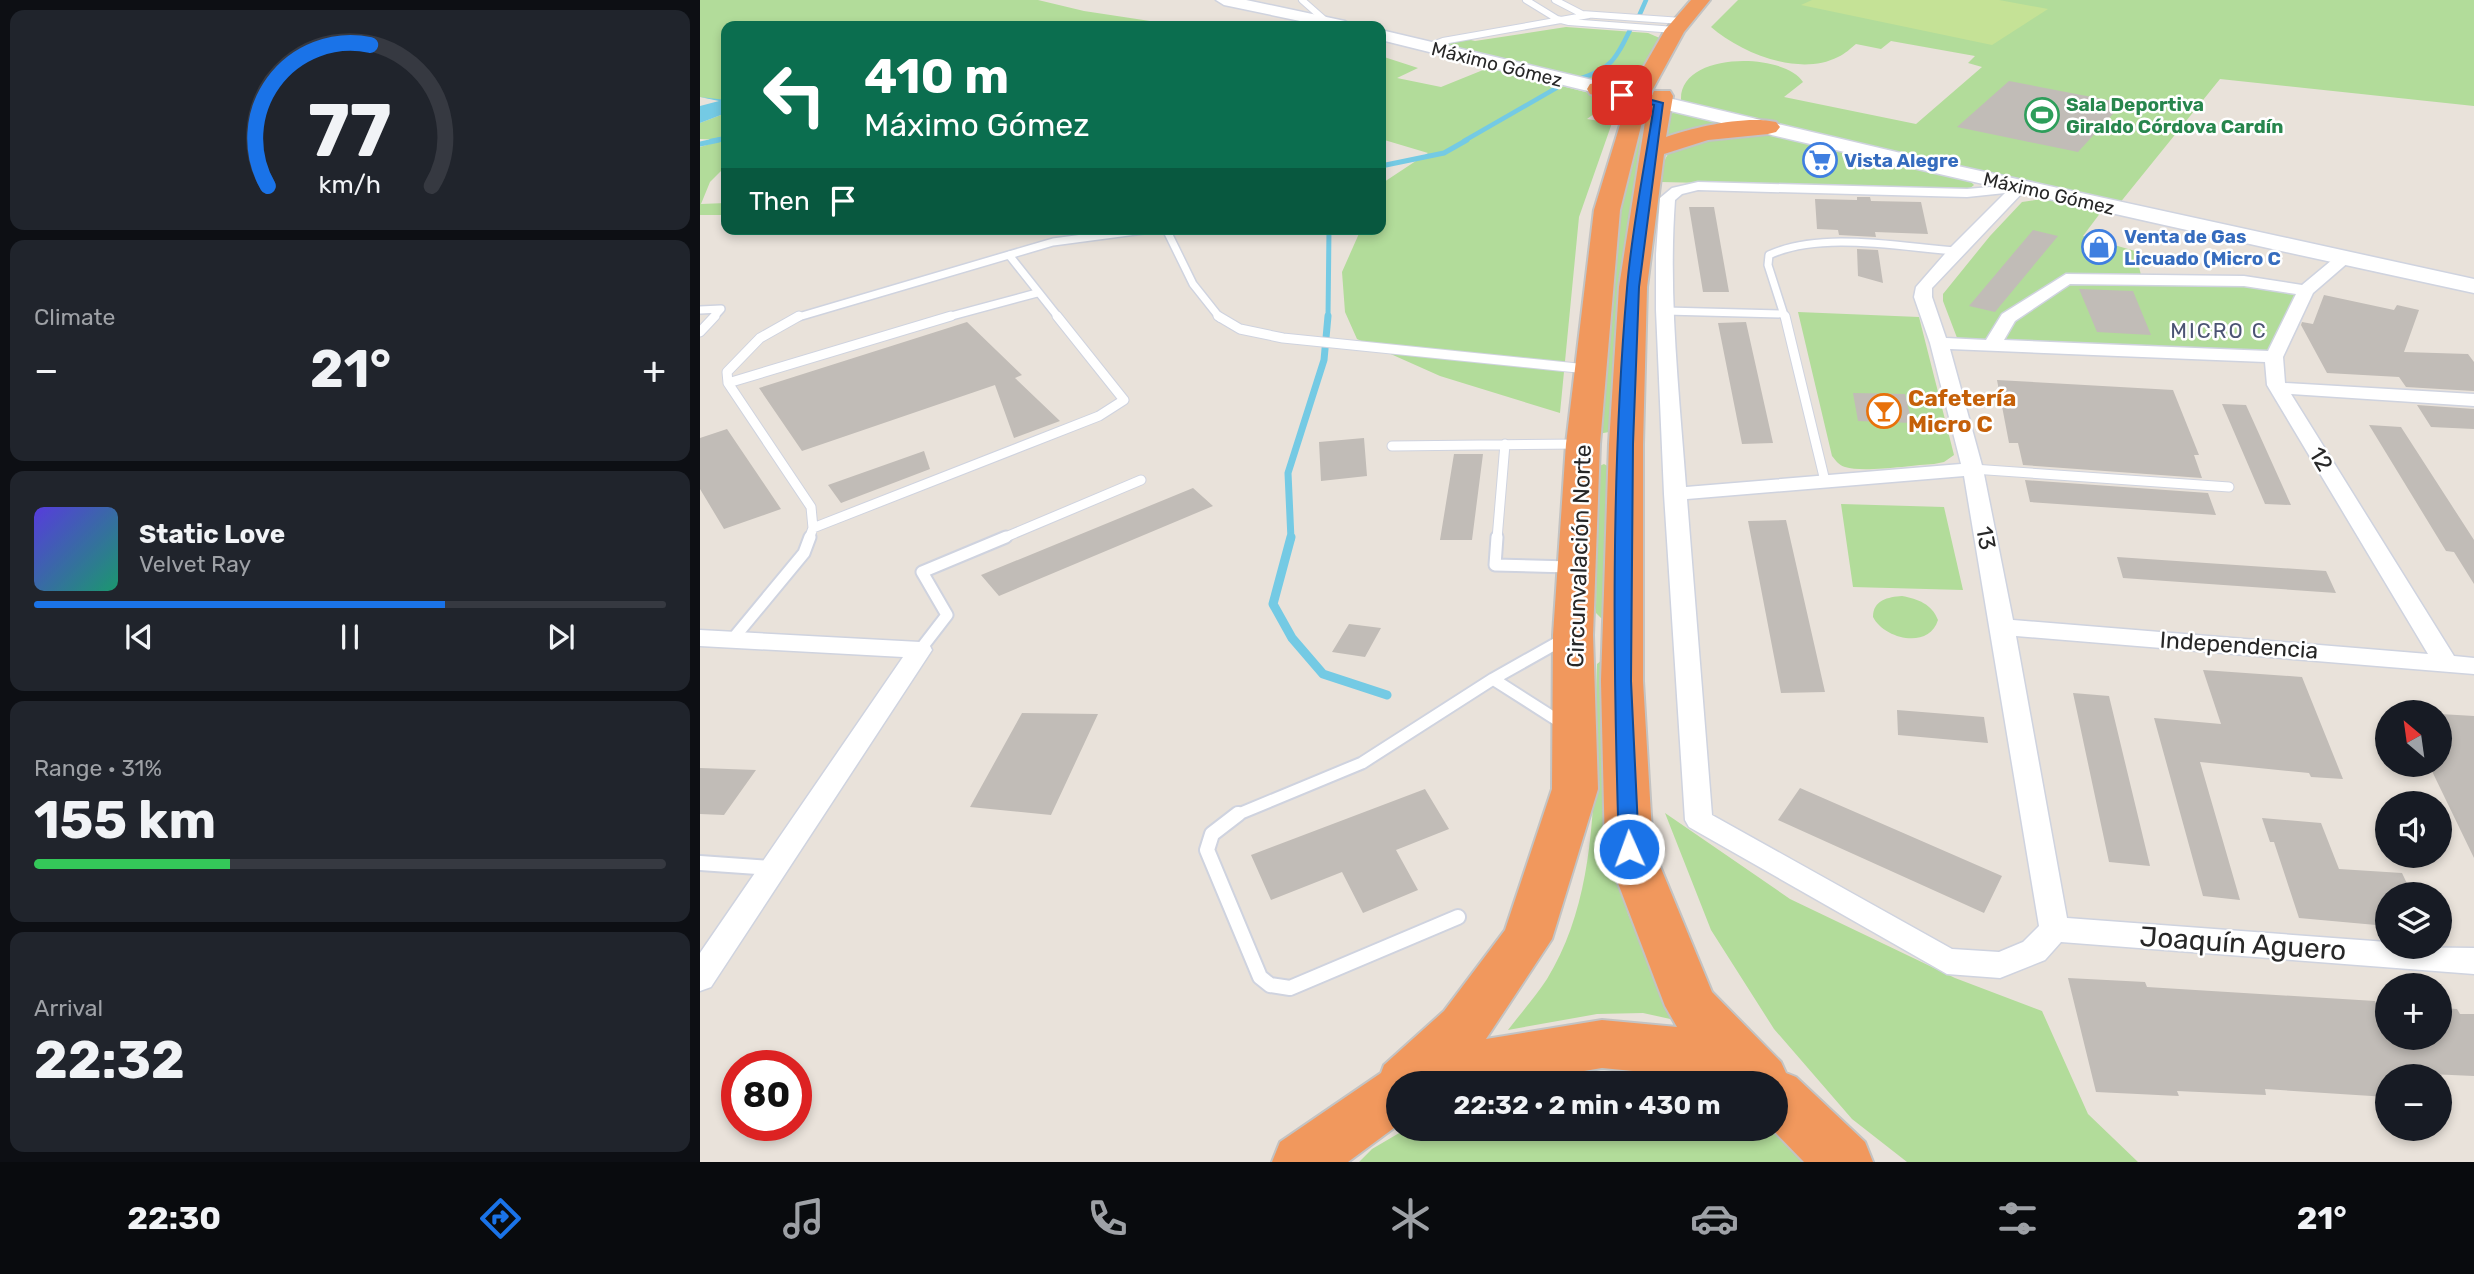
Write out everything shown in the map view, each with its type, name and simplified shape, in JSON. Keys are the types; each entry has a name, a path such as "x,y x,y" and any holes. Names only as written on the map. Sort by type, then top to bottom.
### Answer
{"highway":[{"name":"Circunvalación Norte","path":"1420,1071 1463,1028 1527,939 1575,789 1573,635 1583,444 1607,210 1648,93 1695,17"},
{"path":"1598,89 1632,85 1648,93"},
{"name":"Circunvalación Norte","path":"1648,93 1651,151 1633,287 1626,444 1623,634 1629,849 1691,1006 1753,1071"},
{"path":"1651,151 1700,134 1768,127"},
{"path":"1583,444 1626,444"},
{"path":"1573,635 1623,634"},
{"path":"1461,1071 1492,1062 1602,1044 1684,1052 1730,1071"},
{"path":"1301,1162 1386,1100"},
{"name":"Circunvalación Norte","path":"1788,1107 1844,1162"}],"main road":[{"path":"1224,0 1322,21"},
{"name":"Máximo Gómez","path":"1386,36 1598,89"},
{"name":"Máximo Gómez","path":"1648,93 1768,127 2020,187 2474,286"}],"street":[{"path":"2020,187 1967,193 1710,186 1686,188 1668,198 1663,241 1666,311 1680,591 1699,820 1947,961 2000,965 2034,951 2054,929"},
{"name":"13","path":"2020,187 1924,287 1923,297 1939,343 1973,469 2003,627 2054,929"},
{"path":"1939,343 2274,356 2306,291 2344,258"},
{"path":"1992,345 2008,318 2066,279 2244,281 2306,291"},
{"name":"12","path":"2274,356 2277,388 2445,662"},
{"path":"2277,388 2474,400"},
{"path":"1675,494 1973,469"},
{"name":"Independencia","path":"2003,627 2474,666"},
{"path":"700,638 920,650"},
{"path":"700,978 920,650"},
{"name":"Joaquín Aguero","path":"2054,929 2474,961"}],"lane":[{"path":"1302,0 1326,21"},
{"path":"1526,0 1560,20 1695,17"},
{"path":"1555,0 1573,12 1589,15 1695,17"},
{"path":"1427,47 1443,41 1589,15"},
{"path":"732,640 804,553 813,528 811,507 728,383 727,372 736,358 775,326 801,315 1053,242 1106,235"},
{"path":"1170,235 1186,272 1210,307 1236,328 1311,341 1591,369"},
{"path":"1825,481 1784,314 1768,265 1769,255 1774,250 1822,243 1956,251"},
{"path":"813,528 1099,416 1124,400 1009,255"},
{"path":"728,383 902,330 1037,293"},
{"path":"700,310 721,309 700,332"},
{"path":"1666,311 1784,314"},
{"path":"1505,444 1495,565 1577,567"},
{"path":"1392,446 1583,444"},
{"path":"1973,469 2229,487"},
{"path":"920,650 947,615 922,572 1140,480"},
{"path":"1458,917 1290,988 1270,985 1259,977 1207,850 1212,834 1235,815 1362,763 1493,679 1573,635"},
{"path":"1493,679 1574,731"},
{"path":"700,863 776,868"}],"green space":[{"path":"700,0 1038,0 1084,11 1150,21 721,21 721,100 700,97"},
{"path":"1738,0 2474,0 2474,106 2220,79 2119,204 1688,104 1681,100 1685,84 1697,72 1734,61 1756,62 1776,65 1792,72 1803,82 1784,97 1916,124 1982,67 1968,63 1975,56 1891,41 1881,49 1856,44 1841,56 1823,63 1789,63 1771,59 1723,37 1711,27"},
{"path":"1812,0 1999,0 2048,9 1992,45 1801,5"},
{"path":"1566,27 1648,33 1662,39 1635,81 1617,86 1444,45 1466,39 1475,41"},
{"path":"1386,58 1418,68 1397,78 1441,87 1488,68 1614,99 1587,119 1612,123 1579,217 1560,413 1440,376 1357,339 1345,312 1342,272 1358,235 1386,235 1386,181 1428,153 1386,140"},
{"path":"1673,113 1736,125 1664,142 1668,115"},
{"path":"721,115 721,140 700,139 700,123"},
{"path":"1639,116 1648,116 1623,273 1609,432 1598,434 1606,308 1622,201"},
{"path":"1762,132 1967,178 1974,185 1969,189 1661,182 1665,160 1671,151 1681,145 1708,137"},
{"path":"721,141 721,171 710,182 701,204 721,203 721,215 700,215 700,147"},
{"path":"2043,199 2101,212 2083,236 2135,251 2142,279 2244,281 2306,291 2274,357 1959,343 1943,301 1943,294 1990,236 2022,202"},
{"path":"1798,312 1919,317 1954,455 1944,462 1934,464 1888,468 1853,469 1838,463 1832,456"},
{"path":"1604,464 1609,467 1605,618 1601,618 1596,613 1597,467"},
{"path":"1841,504 1944,507 1963,590 1853,587"},
{"path":"1902,596 1924,603 1935,614 1938,620 1926,635 1916,638 1896,636 1879,625 1873,617 1878,603"},
{"path":"1602,660 1613,862 1628,914 1654,975 1684,1022 1643,1013 1597,1014 1508,1030 1547,979 1565,944 1578,906 1592,826 1597,664"},
{"path":"1665,813 1790,899 1955,978 2042,1011 2088,1114 2138,1162 1907,1162 1852,1119 1774,1029 1711,930"},
{"path":"1386,1141 1784,1141 1802,1162 1359,1162 1372,1149"}],"water":[{"path":"700,97 721,99 721,115 700,123 700,106 719,101"}],"building":[{"name":"Sala Deportiva Giraldo Córdova Cardín","path":"2009,81 2123,103 2078,152 1957,127"},
{"path":"1857,197 1870,197 1871,201 1921,202 1928,234 1875,232 1876,237 1839,235 1838,230 1817,229 1815,199 1857,200"},
{"path":"1689,207 1714,207 1729,292 1703,292"},
{"path":"2033,230 2058,236 1995,312 1969,306"},
{"path":"1857,249 1878,250 1883,283 1858,276"},
{"path":"2079,289 2133,291 2151,335 2097,332"},
{"path":"2324,295 2394,310 2397,305 2419,310 2404,352 2468,354 2474,362 2474,391 2406,387 2399,377 2327,373 2301,325 2302,322 2313,324"},
{"path":"967,322 1022,375 1015,378 1060,421 1014,438 995,385 802,451 759,388"},
{"path":"1746,322 1773,443 1742,444 1718,323"},
{"path":"1997,380 2173,390 2199,455 2194,455 2202,478 2023,465 2018,443 2009,443"},
{"path":"1853,393 1905,394 1912,423 1858,421"},
{"path":"2222,404 2246,405 2291,505 2265,504"},
{"path":"2417,405 2474,409 2474,429 2431,427"},
{"path":"2369,425 2401,427 2474,540 2474,584 2454,552 2446,551"},
{"path":"727,429 781,509 724,529 700,489 700,438"},
{"path":"1364,438 1367,476 1321,481 1319,442"},
{"path":"924,451 930,469 841,503 828,485"},
{"path":"1454,454 1483,454 1472,540 1440,540"},
{"path":"2025,480 2208,493 2216,515 2030,502"},
{"path":"1193,488 1213,506 999,596 981,575"},
{"path":"1786,520 1825,692 1781,693 1748,521"},
{"path":"2117,557 2326,571 2336,593 2123,578"},
{"path":"1349,624 1381,628 1365,657 1332,652"},
{"path":"2203,670 2302,677 2343,779 2200,762 2240,900 2203,896 2154,718 2221,724"},
{"path":"2073,693 2109,696 2150,866 2109,862"},
{"path":"1897,710 1984,717 1988,743 1898,735"},
{"path":"1022,713 1098,714 1051,815 970,807"},
{"path":"2452,715 2474,716 2474,858 2452,813 2452,791 2442,791 2435,777 2452,777"},
{"path":"700,768 756,770 724,815 700,814"},
{"path":"1800,788 2002,876 1984,913 1778,820"},
{"path":"1425,789 1449,829 1396,850 1418,890 1363,913 1342,872 1271,900 1251,855"},
{"path":"2262,818 2321,823 2339,869 2402,873 2406,882 2375,882 2375,925 2299,918 2274,842 2270,842"},
{"path":"2068,978 2145,982 2147,987 2375,1001 2375,1050 2452,1050 2452,1009 2457,1009 2460,1014 2474,1014 2474,1076 2452,1075 2452,1064 2375,1064 2375,1096 2265,1089 2266,1095 2177,1091 2179,1096 2096,1092"}],"waterway":[{"path":"1639,16 1646,0"},
{"path":"1579,79 1606,67 1621,48 1630,30"},
{"path":"1464,141 1558,87"},
{"path":"711,141 721,139"},
{"path":"700,144 719,140"},
{"path":"1386,165 1444,153 1467,140"},
{"path":"1328,318 1329,235"},
{"path":"1291,537 1288,473 1324,360 1328,316"},
{"path":"1291,537 1273,604 1292,638 1323,674 1387,695"}],"place":[{"name":"Sala Deportiva Giraldo Córdova Cardín","path":"2042,115"},
{"name":"Vista Alegre","path":"1820,160"},
{"name":"Venta de Gas Licuado (Micro C","path":"2099,247"},
{"name":"Cafetería Micro C","path":"1884,411"}],"district":[{"name":"MICRO C","path":"2219,331"}],"route":[{"path":"1622,95 1659,103 1633,287 1626,444 1622,681 1629,849"}]}
